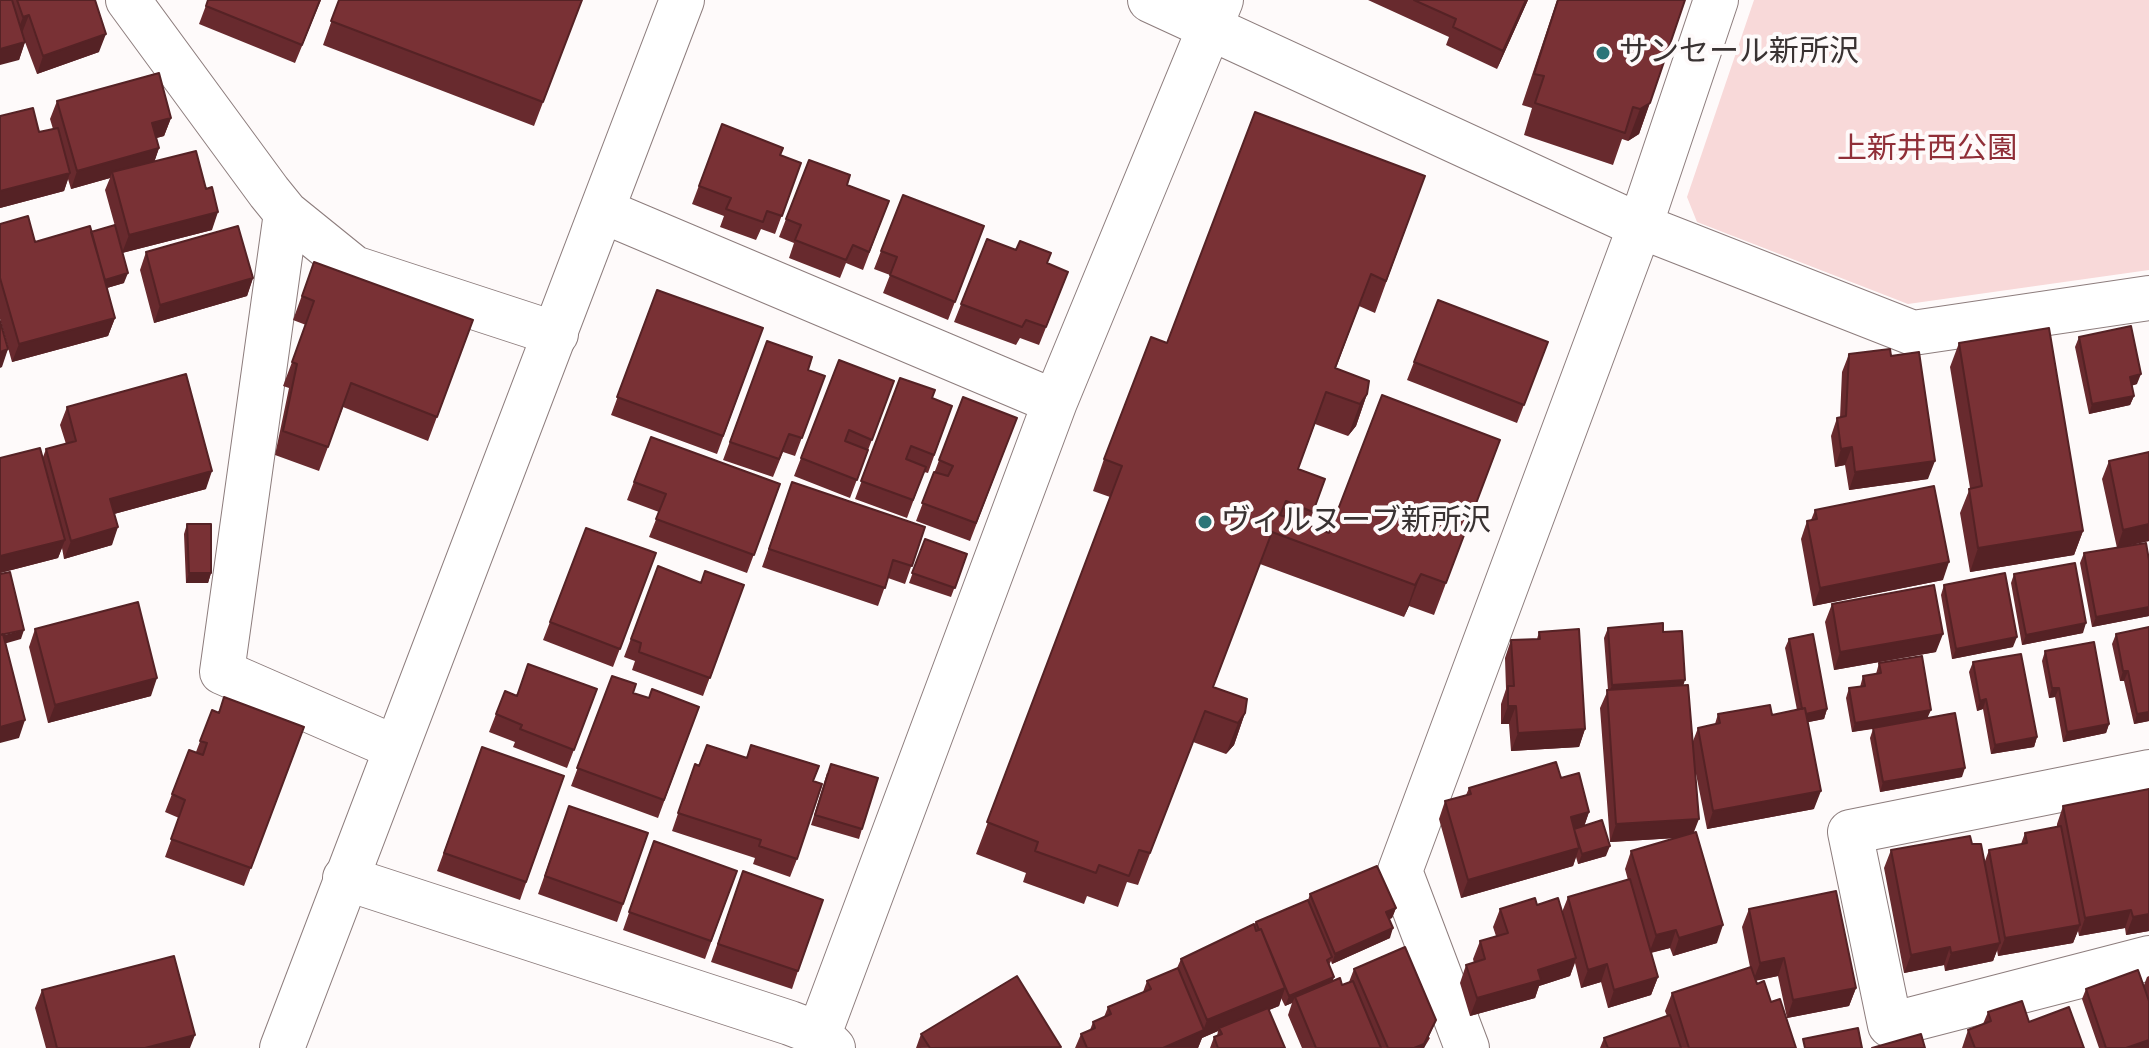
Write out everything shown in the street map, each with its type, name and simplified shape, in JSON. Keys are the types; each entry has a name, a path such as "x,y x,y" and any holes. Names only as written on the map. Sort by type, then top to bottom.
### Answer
{"street":[{"path":"128,0 286,213 354,268 556,334"},
{"path":"282,1048 682,0"},
{"path":"1150,0 1215,13 1640,226 1913,333 2149,298"},
{"path":"1467,1048 1400,871 1640,226 1716,0"},
{"path":"345,878 826,1041 1055,402 1215,13"},
{"path":"603,211 1055,402"},
{"path":"286,213 222,672 396,748"},
{"path":"2149,772 1850,832 1890,1025 2149,958"}],"green space":[{"name":"上新井西公園","path":"1754,0 2149,0 2149,270 1908,304 1697,222 1687,197"}],"building":[{"path":"0,0 12,0 25,42 0,49"},
{"path":"17,0 95,0 106,34 43,56 29,15 23,17"},
{"path":"208,0 320,0 302,45 206,6"},
{"path":"339,0 582,0 543,102 331,21"},
{"path":"1414,0 1526,0 1503,51 1453,27 1456,19"},
{"name":"サンセール新所沢","path":"1558,0 1685,0 1650,103 1640,109 1633,107 1625,133 1535,103 1544,76 1534,74"},
{"path":"159,73 171,118 152,123 159,148 77,171 57,101"},
{"path":"33,108 39,132 58,128 70,173 0,191 0,116"},
{"name":"ヴィルヌーブ新所沢","path":"1255,112 1425,176 1386,281 1371,274 1335,368 1369,381 1367,394 1360,404 1326,392 1298,469 1325,479 1313,512 1286,501 1280,515 1329,533 1382,395 1500,440 1446,583 1421,574 1415,585 1272,532 1213,687 1247,699 1245,713 1238,723 1205,711 1150,853 1139,850 1129,876 1099,865 1096,873 1035,851 1038,842 987,822 1122,466 1104,459 1151,337 1167,343"},
{"path":"722,124 783,148 780,155 801,163 782,216 767,211 763,222 726,209 731,198 699,186"},
{"path":"196,151 206,189 212,187 218,212 129,235 112,172"},
{"path":"809,160 850,175 847,185 889,201 869,252 853,245 846,260 795,240 801,225 786,219"},
{"path":"903,195 984,226 955,302 890,275 897,257 881,251"},
{"path":"28,216 35,242 90,226 115,318 19,344 0,278 0,224"},
{"path":"115,225 128,273 105,280 91,232"},
{"path":"238,226 253,278 160,305 146,252"},
{"path":"987,239 1016,250 1020,241 1051,253 1047,263 1068,272 1046,327 1026,320 1022,327 961,304"},
{"path":"314,262 473,320 437,417 351,383 328,447 283,431 297,364 292,362 314,301 302,296"},
{"path":"657,290 763,328 723,436 617,397"},
{"path":"1438,300 1548,342 1524,405 1414,362"},
{"path":"0,321 8,349 0,352"},
{"path":"2131,326 2141,374 2130,377 2134,396 2092,404 2079,337"},
{"path":"2049,328 2083,531 1978,548 1969,489 1982,486 1959,343"},
{"path":"767,341 812,357 808,370 825,376 802,438 789,434 779,459 730,442"},
{"path":"1890,349 1891,356 1919,352 1935,461 1855,472 1852,447 1841,449 1837,418 1846,416 1849,354"},
{"path":"839,360 894,381 872,440 849,430 845,441 868,450 857,480 801,458"},
{"path":"186,374 212,471 110,499 118,527 71,541 46,449 76,441 67,407"},
{"path":"900,378 935,390 932,398 952,406 934,455 911,446 906,459 926,467 913,500 861,481"},
{"path":"963,397 1017,418 976,523 922,503 934,472 948,476 953,466 939,460"},
{"path":"651,437 780,484 754,555 656,519 666,494 634,482"},
{"path":"40,448 65,540 0,556 0,458"},
{"path":"2149,452 2149,524 2123,530 2109,461"},
{"path":"792,482 925,527 912,566 893,560 885,588 769,549"},
{"path":"1934,486 1949,562 1820,588 1807,521 1817,519 1815,510"},
{"path":"187,524 211,524 211,573 189,573"},
{"path":"586,528 656,553 620,649 550,622"},
{"path":"925,539 967,554 955,588 912,573"},
{"path":"2146,543 2149,607 2096,617 2084,553"},
{"path":"2075,563 2086,623 2026,635 2014,574"},
{"path":"658,566 701,583 705,571 744,585 710,678 639,652 641,643 631,639"},
{"path":"10,572 24,630 0,635 0,574"},
{"path":"2005,573 2017,637 1956,649 1944,585"},
{"path":"1934,585 1943,634 1840,652 1832,604"},
{"path":"138,602 157,678 55,705 35,629"},
{"path":"1663,623 1663,632 1682,631 1685,680 1612,685 1608,628"},
{"path":"2149,627 2149,712 2137,714 2128,671 2123,671 2116,634"},
{"path":"1579,629 1585,729 1518,733 1516,706 1508,706 1508,686 1514,686 1511,640 1540,639 1539,632"},
{"path":"3,634 25,720 0,727 0,635"},
{"path":"1813,634 1827,709 1806,714 1805,708 1802,709 1789,639"},
{"path":"2094,642 2109,724 2067,732 2059,688 2052,688 2045,651"},
{"path":"2021,654 2037,737 1995,745 1986,699 1980,701 1973,662"},
{"path":"1922,656 1931,710 1855,723 1849,688 1865,686 1863,676 1881,673 1879,663"},
{"path":"528,664 597,689 574,750 520,729 522,725 496,714 505,691 517,696"},
{"path":"612,676 636,684 633,693 649,698 652,689 699,707 664,800 577,768"},
{"path":"1688,685 1699,819 1616,824 1607,690"},
{"path":"224,697 304,727 251,868 171,839 185,800 172,794 189,750 203,755 207,743 200,741 212,710 219,713"},
{"path":"1770,705 1772,715 1805,708 1821,791 1713,811 1698,728 1720,723 1718,714"},
{"path":"1955,713 1965,768 1883,782 1873,728"},
{"path":"707,745 747,758 751,745 819,766 813,781 822,784 797,859 759,846 761,840 678,813 695,764 699,766"},
{"path":"482,747 564,776 526,882 444,853"},
{"path":"1556,762 1561,778 1579,773 1589,812 1571,817 1579,848 1468,880 1445,801 1471,794 1469,788"},
{"path":"831,764 878,778 862,829 815,815"},
{"path":"2149,789 2149,914 2133,917 2131,910 2085,918 2063,806"},
{"path":"569,806 648,833 623,904 545,876"},
{"path":"1602,820 1610,846 1582,854 1574,829"},
{"path":"2061,826 2080,925 2005,938 1989,850 2027,843 2025,833"},
{"path":"1696,832 1723,925 1679,938 1676,930 1656,935 1631,851"},
{"path":"1970,836 1972,844 1981,844 2000,943 1951,953 1950,947 1911,955 1891,850"},
{"path":"654,841 737,871 711,941 629,912"},
{"path":"1377,866 1396,908 1386,912 1393,928 1335,954 1310,894"},
{"path":"743,871 823,900 798,971 718,944"},
{"path":"1630,879 1658,977 1614,990 1607,964 1588,970 1568,897"},
{"path":"1836,891 1856,988 1793,1000 1784,958 1760,963 1749,909"},
{"path":"1535,898 1537,905 1558,898 1576,958 1538,970 1541,980 1477,998 1466,965 1485,959 1480,941 1508,933 1500,909"},
{"path":"1308,900 1332,957 1327,960 1334,977 1289,996 1256,922"},
{"path":"1254,924 1256,931 1261,929 1285,988 1207,1020 1181,959"},
{"path":"1405,947 1436,1020 1424,1044 1414,1048 1388,1048 1354,969"},
{"path":"174,956 195,1035 145,1048 57,1048 42,990"},
{"path":"1751,967 1757,984 1764,981 1771,1002 1780,999 1796,1048 1689,1048 1672,993"},
{"path":"1178,968 1204,1030 1163,1048 1087,1048 1081,1034 1095,1028 1093,1022 1111,1014 1108,1007 1151,989 1147,981"},
{"path":"2138,970 2149,1001 2149,1040 2126,1048 2106,1048 2086,989"},
{"path":"1017,976 1061,1047 930,1048 921,1034"},
{"path":"1340,978 1342,985 1353,981 1381,1048 1316,1048 1295,997"},
{"path":"2022,1001 2029,1022 2069,1007 2084,1048 1975,1048 1968,1030 1991,1021 1988,1012"},
{"path":"1268,1008 1285,1048 1218,1048 1214,1037 1222,1034 1219,1028"},
{"path":"1670,1015 1681,1048 1608,1048 1604,1038"},
{"path":"1858,1028 1862,1048 1805,1048 1803,1039"},
{"path":"1921,1034 1925,1048 1872,1048"}],"place":[{"name":"サンセール新所沢","path":"1603,53"},
{"name":"ヴィルヌーブ新所沢","path":"1205,522"}]}
